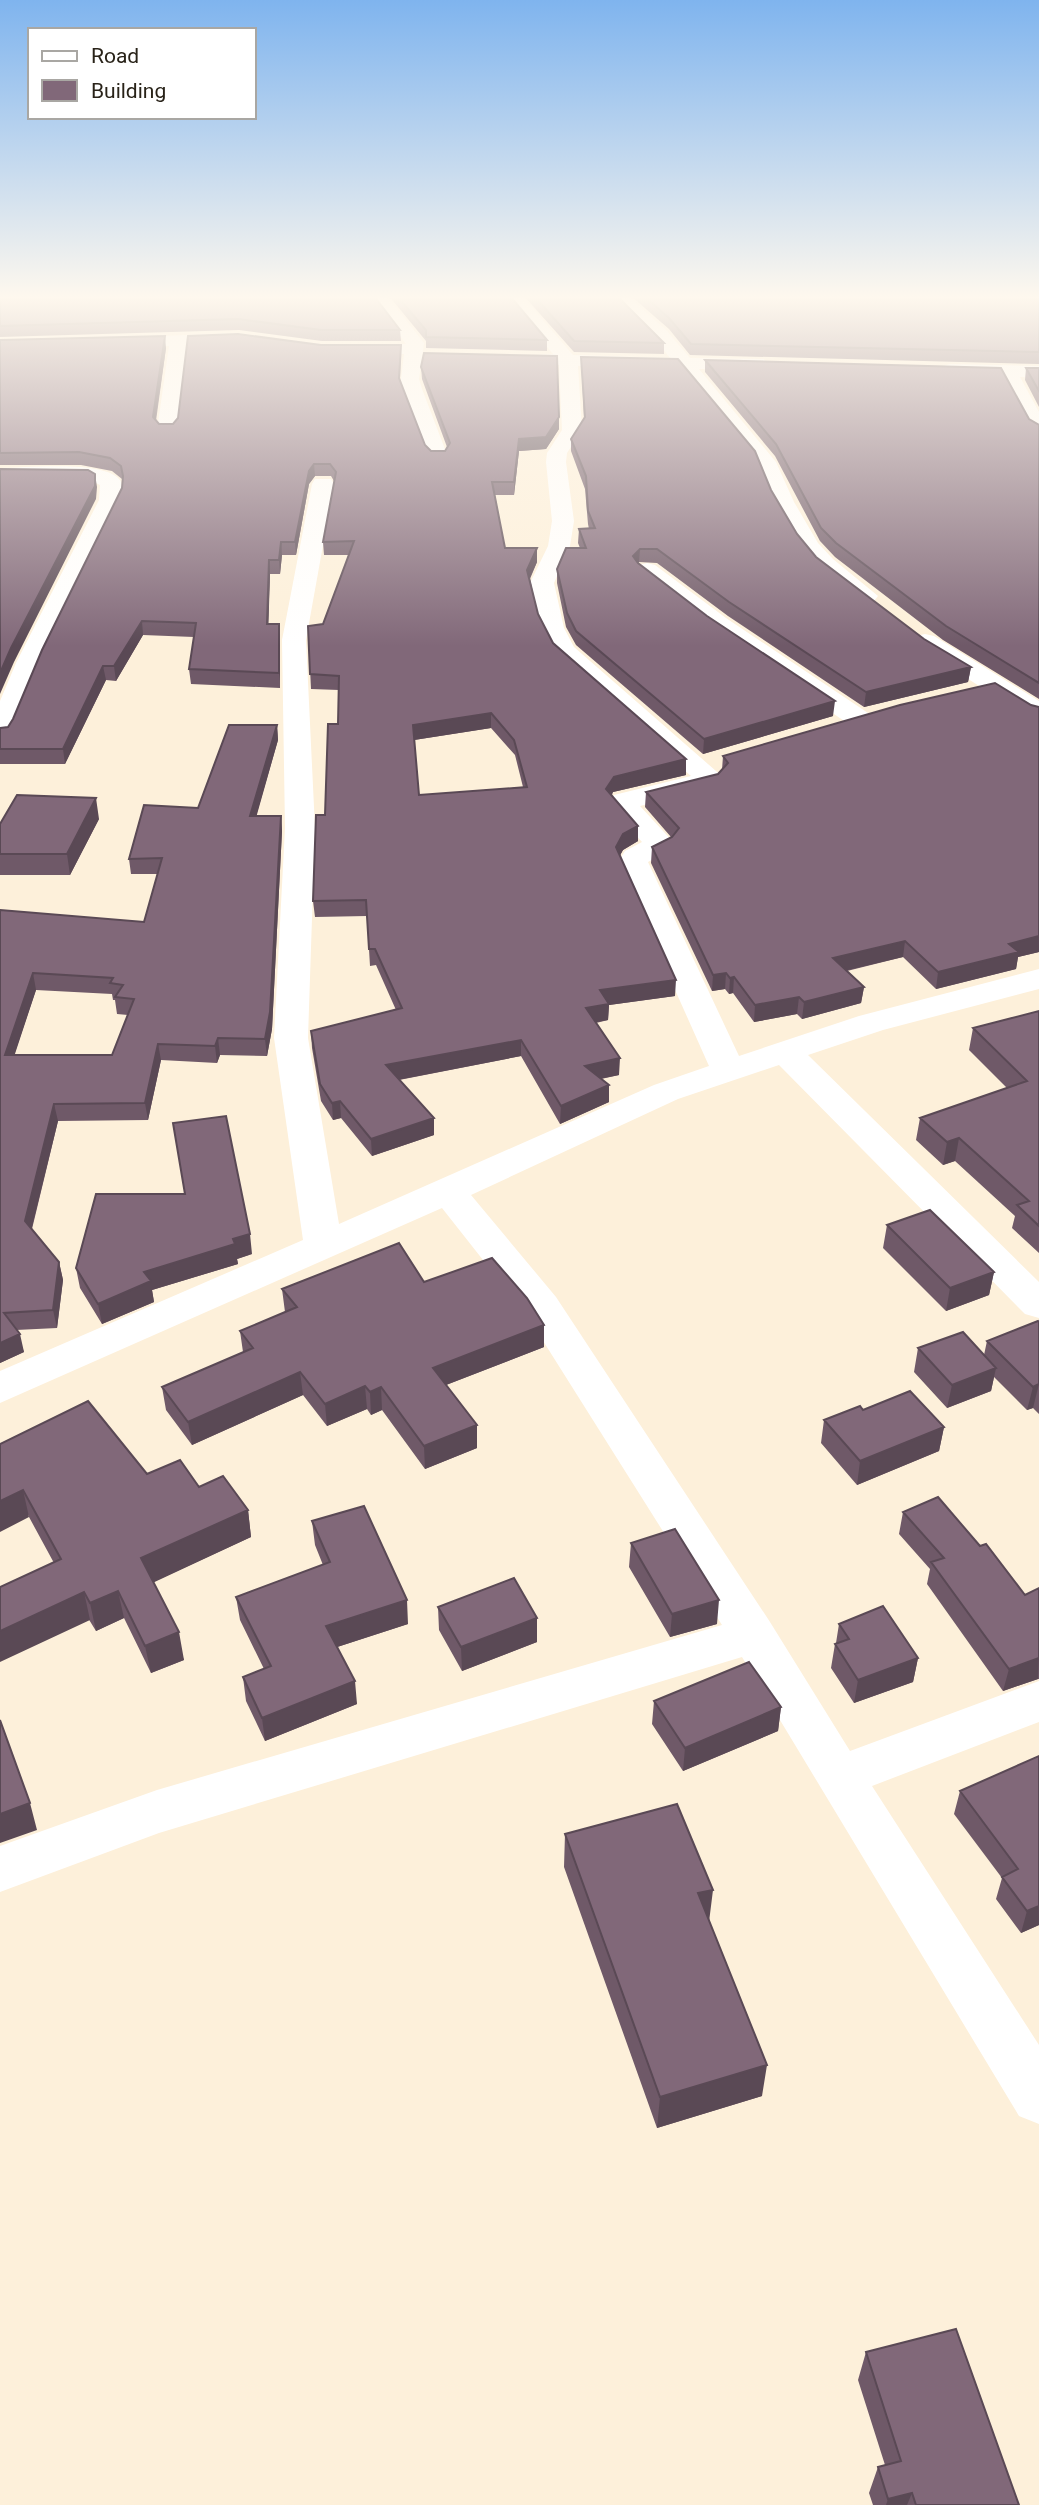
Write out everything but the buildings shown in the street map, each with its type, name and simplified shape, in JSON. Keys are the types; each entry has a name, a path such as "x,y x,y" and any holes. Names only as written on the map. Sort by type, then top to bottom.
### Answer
{"street":[{"path":"167,430 169,413"},
{"path":"421,413 438,457"},
{"path":"571,413 572,430 557,453 556,462 563,521 559,546 542,583 552,628 564,651 709,780 622,804 660,844 658,848 635,857 633,862 728,1070"},
{"path":"724,413 766,462 783,502 809,546 841,577 880,607"},
{"path":"1030,413 1039,430"},
{"path":"0,474 93,474 111,482 113,489 29,663 0,733"},
{"path":"323,484 294,640 300,828 291,1038 323,1246"},
{"path":"647,570 717,623 862,721"},
{"path":"912,631 1039,712"},
{"path":"957,695 997,686"},
{"path":"828,729 890,711"},
{"path":"697,767 723,759"},
{"path":"0,1388 449,1191 666,1092 872,1023 1034,985"},
{"path":"785,1052 879,1143 1039,1306"},
{"path":"449,1191 542,1307 753,1635 1039,2096"},
{"path":"0,1868 157,1812 753,1635"},
{"path":"839,1777 1039,1701"}]}
